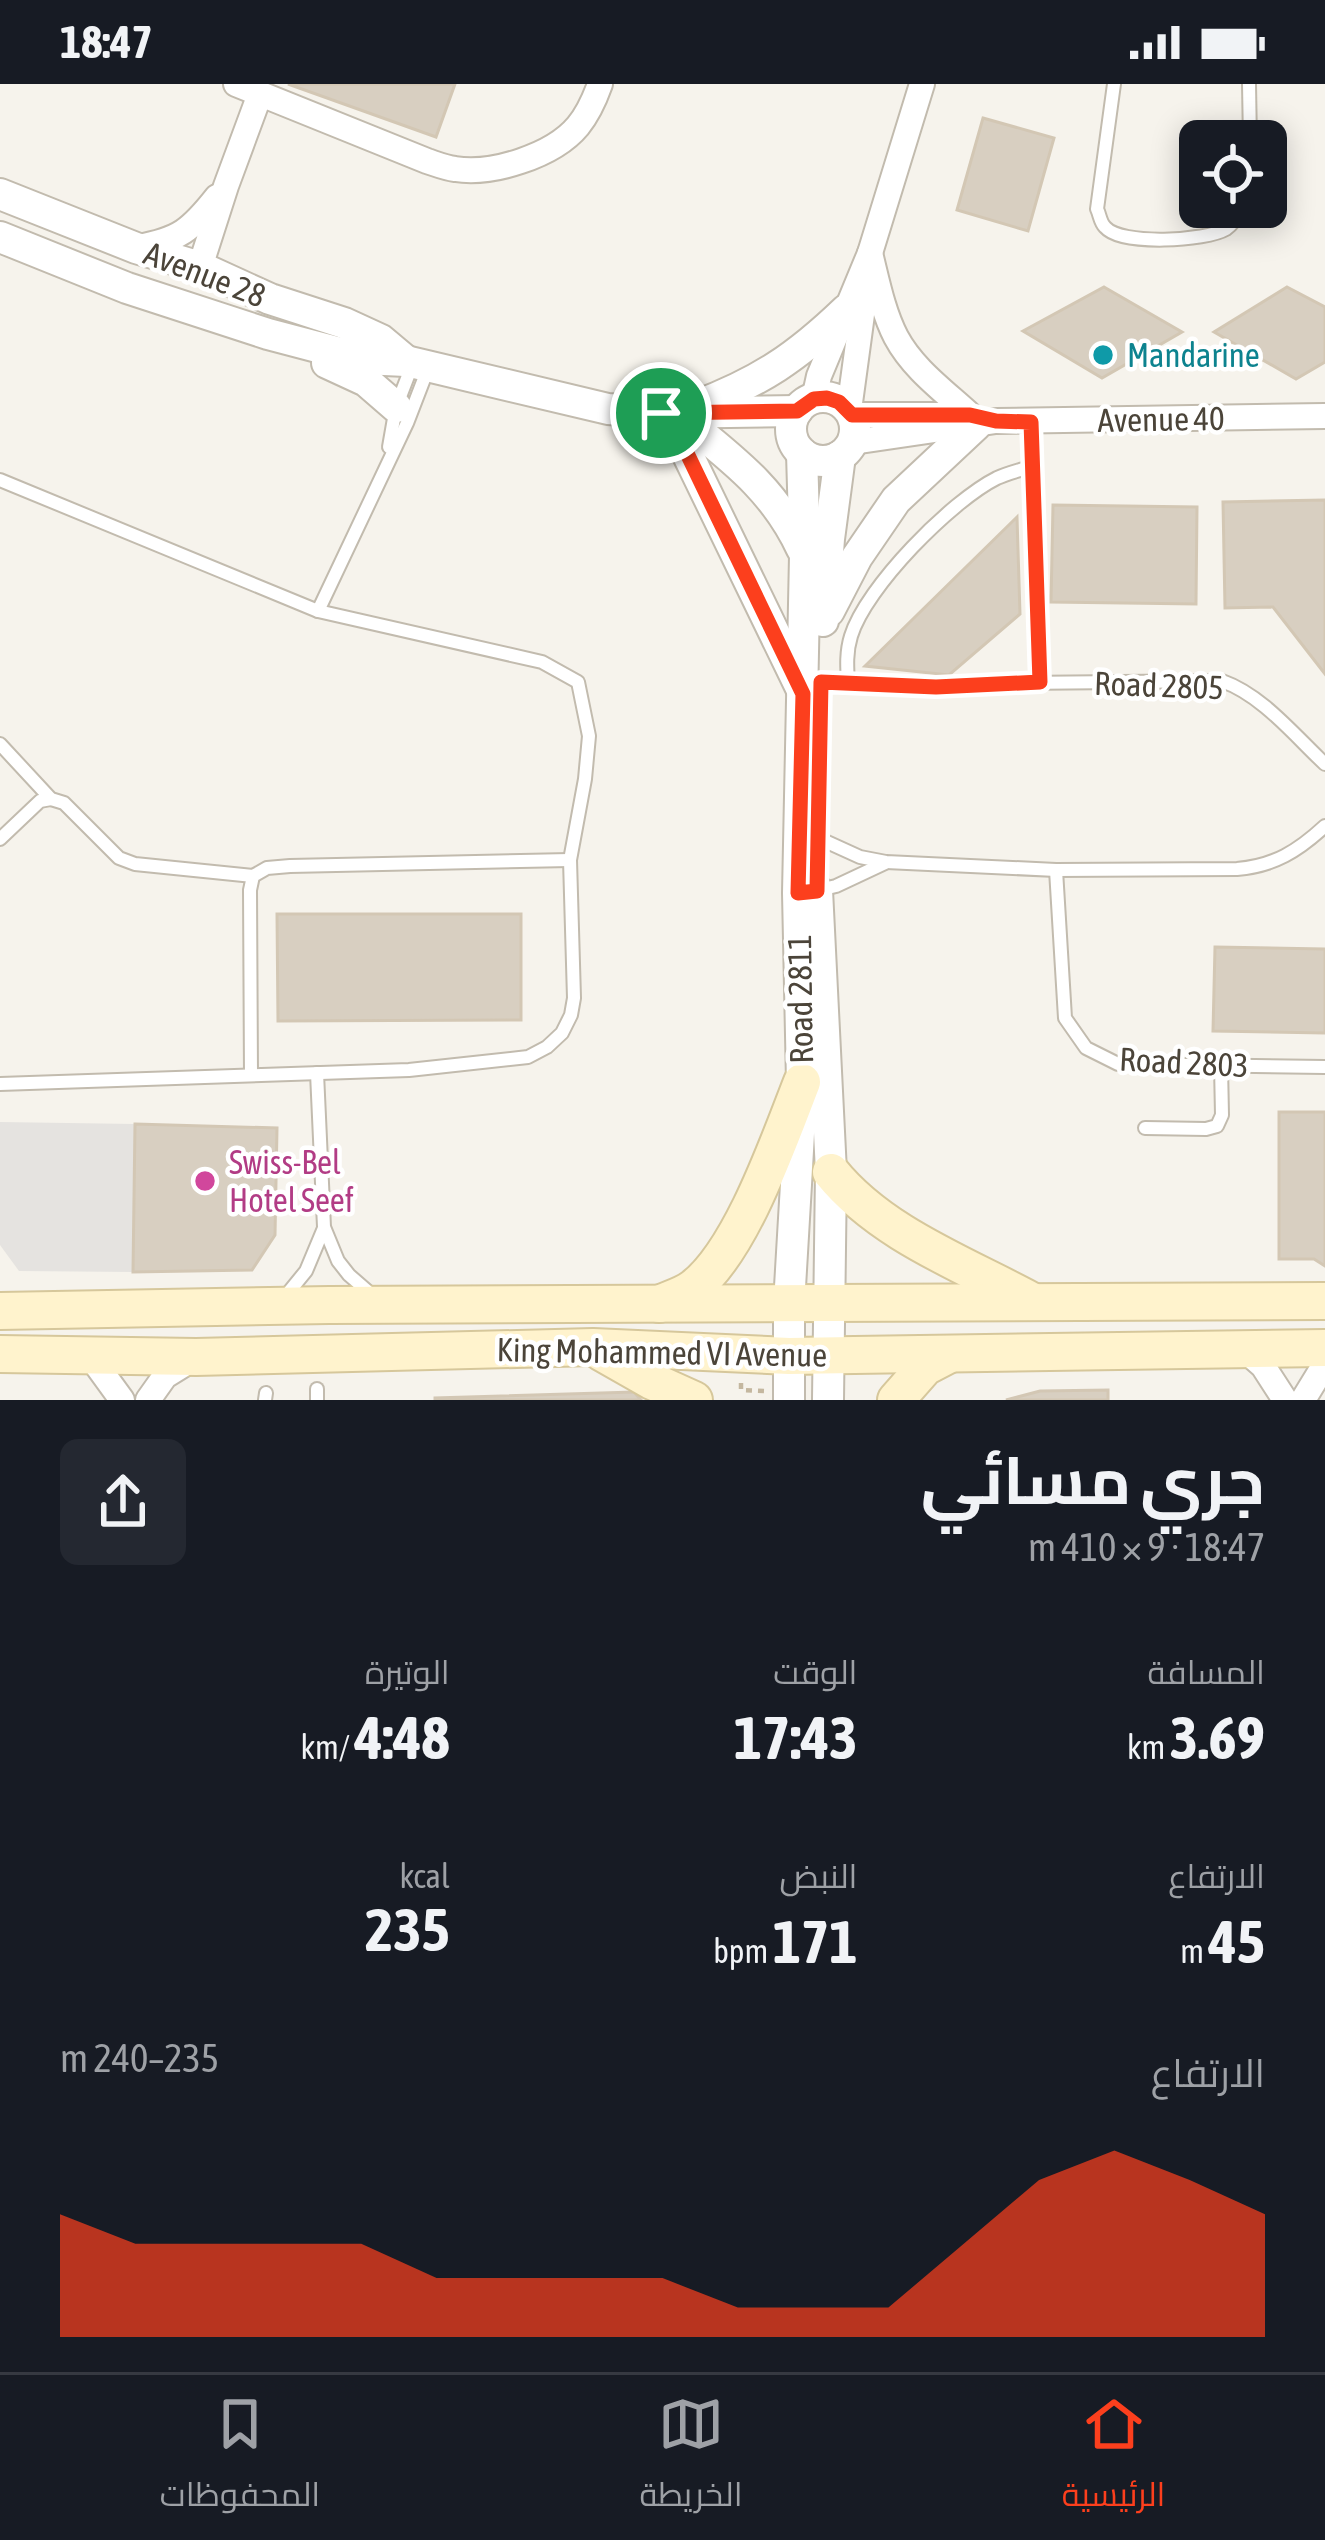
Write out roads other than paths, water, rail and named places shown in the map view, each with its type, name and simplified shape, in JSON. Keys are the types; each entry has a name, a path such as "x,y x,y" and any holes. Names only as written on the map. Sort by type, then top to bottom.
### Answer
{"main road":[{"path":"658,1304 692,1289 719,1261 750,1206 802,1082"},
{"path":"831,1172 869,1210 1034,1302"},
{"name":"King Mohammed VI Avenue","path":"6,1307 1325,1301"},
{"path":"593,1347 694,1400"},
{"name":"King Mohammed VI Avenue","path":"0,1354 196,1357 593,1347 948,1355 1325,1348"},
{"path":"896,1400 925,1367 948,1355"}],"street":[{"path":"127,288 165,281 200,267 226,186 248,89 457,170 491,169 556,143 577,128 600,84"},
{"path":"870,253 848,431 821,461 802,425 870,253 922,84"},
{"path":"136,248 184,234 226,186"},
{"name":"Avenue 28","path":"0,194 363,331 416,363"},
{"name":"Avenue 28","path":"0,237 127,288 363,359 416,363 608,409 802,425"},
{"path":"824,622 857,557 896,500 980,420 928,378 896,336 870,253"},
{"path":"674,417 739,390 806,349 846,310"},
{"path":"268,334 366,381 396,407"},
{"path":"802,425 827,398 839,402 848,431"},
{"name":"Avenue 40","path":"848,431 980,420 1325,416"},
{"path":"674,417 752,474 776,503 805,556"},
{"path":"674,417 824,687"},
{"name":"Road 2811","path":"802,425 805,556 824,687"},
{"name":"Road 2811","path":"789,1400 808,837 824,687 831,517 848,431"},
{"name":"Road 2811","path":"808,892 831,1172 828,1400"},
{"path":"1246,1351 1277,1383 1285,1400"},
{"path":"90,1355 122,1400"},
{"path":"148,1400 166,1376 196,1357"},
{"path":"1303,1400 1325,1364"}],"lane":[{"path":"1114,84 1097,209 1105,227 1119,236 1157,239 1205,236 1228,228"},
{"path":"1249,84 1250,120"},
{"path":"386,464 396,407 416,363"},
{"path":"318,611 407,423 416,363"},
{"path":"1031,422 1040,682"},
{"path":"824,687 878,589 913,547 972,494 998,478 1033,466"},
{"path":"0,480 318,611 542,662 578,682 589,736 570,860 572,1015 548,1048 528,1057 409,1070 0,1084"},
{"name":"Road 2805","path":"824,687 1222,681 1252,697 1325,764"},
{"path":"0,744 51,799"},
{"path":"0,839 40,801 51,799 64,803 119,857 135,864 254,876 267,868 290,866 570,860"},
{"path":"808,837 886,862 1056,870 1259,867 1282,860 1325,826"},
{"path":"808,892 836,886 886,862"},
{"name":"Road 2803","path":"1056,870 1065,1018 1086,1048 1118,1064 1325,1066"},
{"path":"251,1075 250,890 254,876"},
{"path":"1145,1128 1206,1130 1217,1126 1222,1115 1221,1066"},
{"path":"317,1073 324,1227 349,1275 377,1298 394,1305"},
{"path":"274,1306 306,1271 324,1227"}],"place":[{"name":"Mandarine","path":"1103,355"},
{"name":"Swiss-Bel Hotel Seef","path":"205,1181"}]}
